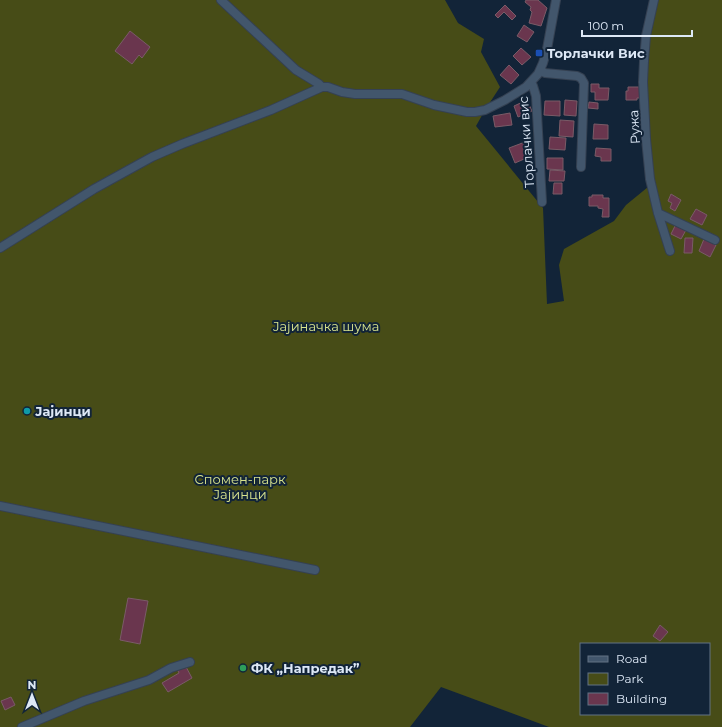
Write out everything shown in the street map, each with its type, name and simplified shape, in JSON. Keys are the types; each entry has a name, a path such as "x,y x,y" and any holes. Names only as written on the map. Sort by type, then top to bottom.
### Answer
{"street":[{"path":"0,248 94,189 152,157 189,141 271,110 322,88 319,84 296,70 221,0"},
{"name":"Торлачки вис","path":"322,88 328,87 354,94 402,94 434,105 467,112 480,111 494,106 531,82 540,70 547,49 556,0"},
{"name":"Ружа","path":"654,0 646,36 643,82 646,139 650,179 658,213 670,251"},
{"path":"540,70 546,73 577,76 581,78 584,83 581,167"},
{"name":"Торлачки вис","path":"531,82 536,96 542,202"},
{"path":"658,213 715,240"},
{"path":"0,506 315,570"},
{"path":"22,727 84,701 149,680 171,668 190,662"}],"green space":[{"name":"Јајиначка шума","path":"0,0 445,0 458,23 484,39 481,52 500,87 476,126 543,208 547,304 564,301 559,265 564,249 614,221 626,205 648,187 657,222 650,179 646,36 656,0 722,0 722,727 549,727 441,687 410,727 0,727"}],"building":[{"path":"526,0 538,0 547,8 541,26 529,23 532,12 530,10 531,7 525,2"},
{"path":"505,5 516,16 512,20 504,12 498,18 495,15"},
{"path":"524,25 534,32 527,42 517,36"},
{"path":"130,31 150,47 142,58 139,55 132,64 115,51"},
{"path":"521,48 531,57 522,65 513,56"},
{"path":"509,65 519,75 511,84 500,75"},
{"path":"591,84 599,84 599,88 609,88 608,100 595,100 595,92 591,92"},
{"path":"628,87 640,87 640,98 637,98 637,100 626,100 626,91 628,91"},
{"path":"527,100 532,111 518,117 514,106"},
{"path":"565,100 577,101 576,116 564,115"},
{"path":"545,101 560,101 560,116 544,115"},
{"path":"589,102 598,103 598,109 588,108"},
{"path":"510,113 512,125 495,127 493,116"},
{"path":"560,120 574,121 573,137 559,136"},
{"path":"594,124 608,125 608,139 593,139"},
{"path":"550,137 566,138 565,150 549,149"},
{"path":"525,142 531,156 515,163 509,148"},
{"path":"596,148 611,149 611,161 601,161 601,157 595,156"},
{"path":"547,158 563,158 563,170 547,169"},
{"path":"550,170 565,171 564,181 549,181"},
{"path":"554,183 562,183 562,194 553,194"},
{"path":"671,194 681,200 675,211 670,208 672,203 668,201"},
{"path":"592,195 603,195 603,198 609,198 609,217 602,217 603,209 598,208 598,206 589,206 589,197 592,197"},
{"path":"696,209 707,215 702,225 690,219"},
{"path":"676,224 686,230 681,239 671,234"},
{"path":"685,238 693,238 692,253 684,253"},
{"path":"704,239 716,245 710,257 699,251"},
{"path":"128,598 148,601 140,644 120,640"},
{"path":"660,625 668,632 660,641 653,636"},
{"path":"185,665 192,678 168,692 162,683 179,673 177,669"},
{"path":"11,697 15,705 5,710 1,701"}],"place":[{"name":"Торлачки Вис","path":"539,53"},
{"name":"Јајинци","path":"27,411"},
{"name":"ФК „Напредак”","path":"243,668"}],"park label":[{"name":"Спомен-парк Јајинци","path":"240,486"}]}
